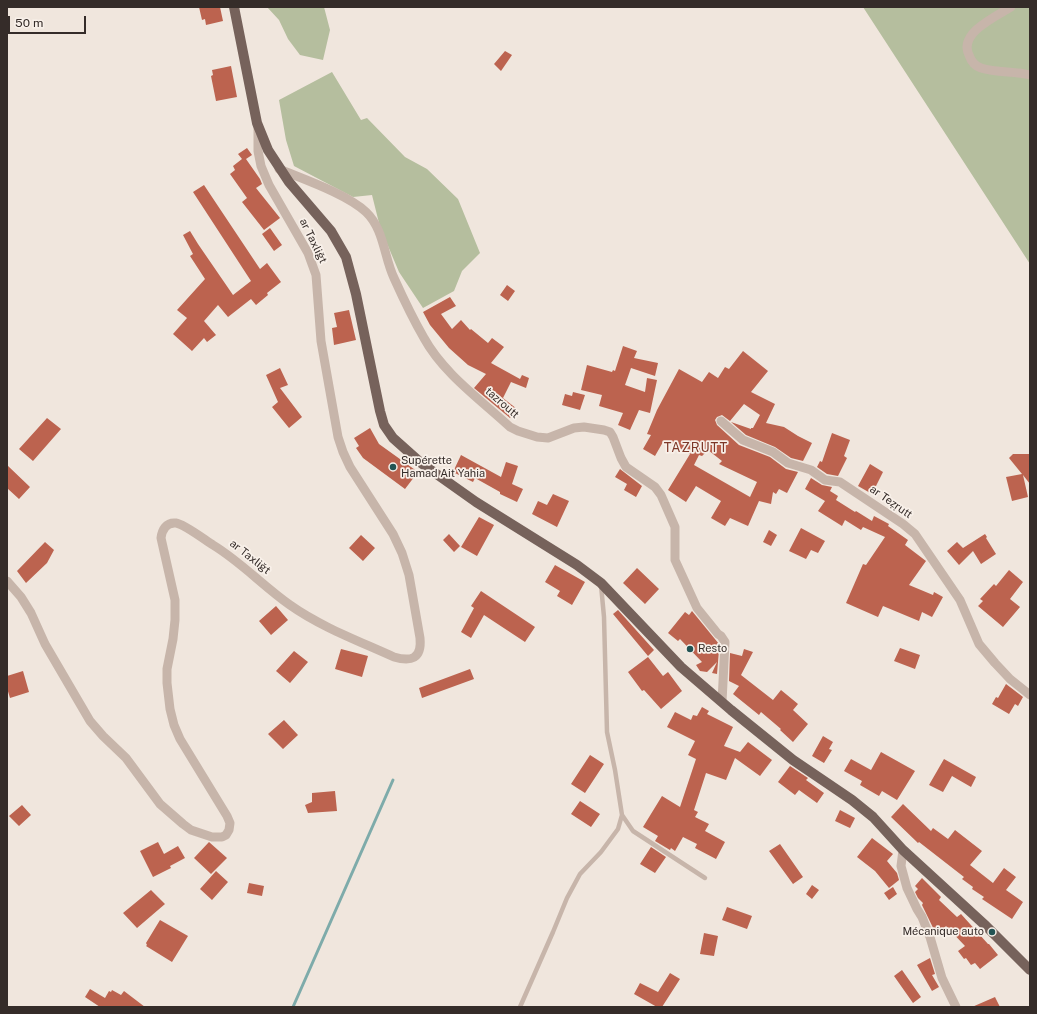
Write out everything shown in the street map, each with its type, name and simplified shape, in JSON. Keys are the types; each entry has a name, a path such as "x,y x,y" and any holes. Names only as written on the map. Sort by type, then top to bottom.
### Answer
{"main road":[{"path":"234,7 257,123 268,150 279,169 331,232 346,257 358,302 382,418 384,425 393,438 421,463 476,502 577,565 601,583 680,667 793,760 852,800 873,817 903,850 986,926 1030,970"}],"street":[{"path":"1012,7 971,34 967,43 967,52 972,61 979,67 988,70 1008,71 1030,76"},
{"name":"ar Taxliǧt","path":"7,581 31,613 45,644 59,669 97,730 126,758 160,804 191,830 212,837 222,837 226,835 229,830 230,823 180,739 174,725 170,709 166,683 167,668 173,639 175,600 161,538 162,530 169,524 177,523 184,526 233,558 289,604 318,622 394,657 404,660 413,659 418,654 421,646 409,575 402,553 393,534 350,467 343,452 338,437 321,341 316,275 308,253 269,185 261,166 258,151 257,123"},
{"name":"tazroutt","path":"279,169 345,197 366,212 375,225 383,242 393,278 424,340 449,372 510,427 537,437 548,438 574,428 584,427 610,432 614,437 621,458 626,467 655,487 661,495 675,528 675,560 694,603 725,642 722,702"},
{"name":"ar Teẓṛutt","path":"721,420 744,440 773,452 788,463 811,470 825,480 840,482 903,524 915,534 960,600 979,644 1010,679 1030,695"},
{"path":"903,850 901,866 907,888 916,909 922,917 942,978 956,1007"}],"lane":[{"path":"520,1007 567,898 580,874 602,852 618,829 622,815 607,732 604,617 601,583"},
{"path":"622,815 633,831 705,878"}],"green space":[{"path":"267,7 324,7 330,30 323,60 300,55 288,39 279,20"},
{"path":"863,7 1030,7 1030,264"},
{"path":"332,72 361,120 367,118 405,157 427,169 458,199 480,253 462,271 454,291 423,308 399,272 380,227 372,195 353,197 294,166 286,140 279,100"}],"building":[{"path":"199,7 220,7 223,21 206,25 205,19 202,20"},
{"path":"505,51 512,55 501,71 494,64"},
{"path":"231,66 237,97 216,101 211,76 213,75 212,70"},
{"path":"247,148 252,155 246,159 262,184 256,188 280,218 264,230 242,202 247,198 230,174 235,170 233,166 242,159 238,154"},
{"path":"204,185 260,269 267,263 281,282 267,293 268,295 256,305 251,299 228,317 218,305 204,321 216,335 207,342 204,338 192,351 173,334 187,318 177,310 205,279 190,256 193,254 183,235 190,231 233,295 251,281 193,192"},
{"path":"270,228 282,245 274,251 262,234"},
{"path":"507,285 515,291 508,301 500,295"},
{"path":"450,297 456,306 441,314 452,329 461,320 470,330 471,329 488,343 492,338 504,347 491,363 520,379 522,375 529,378 526,388 511,382 503,398 517,409 510,418 474,388 486,374 468,365 449,348 430,325 423,312"},
{"path":"349,310 356,340 334,345 332,328 337,327 334,313"},
{"path":"623,346 637,351 634,358 658,363 655,376 631,368 625,385 645,392 647,378 657,380 650,413 639,410 630,430 618,425 623,413 599,406 602,395 581,390 587,365 612,372 613,370 615,371"},
{"path":"743,351 768,371 751,392 775,404 766,423 784,427 812,443 803,461 791,458 775,447 746,435 731,422 751,429 753,428 760,415 744,404 730,421 722,415 717,417 715,420 717,425 739,445 770,457 786,469 798,472 787,493 779,489 776,494 773,492 771,504 759,501 748,526 730,518 725,526 711,518 721,501 696,486 686,502 668,490 690,454 670,443 669,445 663,442 655,456 643,449 651,435 647,434 657,410 679,369 702,382 709,372 718,378 725,367 729,369","holes":["708,450 722,461 719,464 757,482 750,497 694,465 699,455 702,456"]},
{"path":"280,368 288,385 280,388 302,417 289,428 272,407 278,402 266,375"},
{"path":"573,392 585,395 580,410 562,405 565,394 572,396"},
{"path":"47,418 61,429 33,461 19,449"},
{"name":"Supérette Hamad Ait Yahia","path":"370,428 379,444 418,472 405,489 363,458 356,448 359,446 354,438"},
{"path":"832,433 850,440 844,456 847,458 838,476 827,474 817,467 820,461 822,462"},
{"path":"1013,454 1030,454 1030,484 1023,475 1028,497 1012,501 1006,477 1022,474 1009,458"},
{"path":"461,455 501,477 506,462 518,466 512,484 523,489 517,502 500,494 500,492 475,478 473,482 453,472"},
{"path":"870,464 883,472 872,494 858,486"},
{"path":"7,465 30,487 19,499 7,488"},
{"path":"620,469 642,486 636,497 624,490 627,484 615,477"},
{"path":"811,478 822,485 832,487 830,491 838,496 836,500 872,521 874,516 889,524 888,526 908,540 905,545 926,561 909,585 933,595 934,592 943,597 932,617 922,612 919,621 883,606 878,617 846,603 863,564 866,565 885,537 863,527 861,530 845,520 842,526 818,511 825,501 805,489"},
{"path":"553,494 569,501 557,527 532,514 538,501 547,505"},
{"path":"479,517 494,525 477,556 461,547"},
{"path":"801,528 825,541 818,553 811,550 806,559 789,551"},
{"path":"769,530 777,535 771,546 763,542"},
{"path":"449,534 460,546 454,552 443,540"},
{"path":"985,534 996,554 981,564 973,551 959,565 947,551 957,542 963,548"},
{"path":"361,535 375,548 363,561 349,548"},
{"path":"45,542 54,550 47,563 26,583 17,571"},
{"path":"555,565 585,582 572,605 557,596 560,591 545,582"},
{"path":"637,568 659,589 645,604 623,583"},
{"path":"1009,570 1023,582 1010,599 1020,607 1003,627 978,606 983,601 980,599 994,584 996,586"},
{"path":"481,591 535,627 525,642 484,615 471,638 461,632 474,608 471,606"},
{"path":"276,606 288,620 271,635 259,621"},
{"path":"618,610 654,650 648,656 613,614"},
{"path":"692,611 719,644 719,648 717,650 719,650 717,674 712,673 717,662 707,672 700,671 696,665 702,662 680,639 678,641 668,633 685,612 689,615"},
{"path":"900,648 920,655 915,669 894,661"},
{"path":"341,649 368,656 362,677 335,669"},
{"path":"744,649 753,652 741,675 773,700 781,690 798,704 793,710 808,724 793,742 780,730 781,729 761,712 759,715 733,694 739,686 729,681 730,653 742,656"},
{"path":"294,651 308,662 290,683 276,671"},
{"path":"648,657 663,676 668,672 682,691 661,709 644,690 642,691 628,672"},
{"path":"470,669 474,679 422,698 419,688"},
{"path":"23,671 29,692 10,698 7,688 7,676"},
{"path":"1006,684 1023,697 1018,706 1015,704 1009,714 992,704 996,697 998,698"},
{"path":"702,707 709,711 707,714 733,727 724,746 740,752 748,742 772,760 760,776 735,758 726,780 706,773 694,810 698,812 695,817 709,824 705,831 725,842 716,859 695,848 697,844 683,837 675,851 671,848 670,850 655,841 658,836 643,827 662,796 680,807 696,759 688,755 695,741 667,727 675,712 691,720 693,715 697,716"},
{"path":"284,720 298,735 283,749 268,734"},
{"path":"823,736 833,742 829,749 832,750 824,763 812,756"},
{"path":"881,752 915,771 897,800 882,791 879,796 860,785 862,781 844,771 851,759 871,770"},
{"path":"590,755 604,764 585,793 571,784"},
{"path":"944,759 976,777 971,787 952,776 943,792 929,785"},
{"path":"790,766 808,778 806,780 824,793 817,803 799,790 795,795 778,782"},
{"path":"335,791 337,811 308,813 305,805 312,802 312,793"},
{"path":"580,801 600,814 591,827 571,814"},
{"path":"903,804 931,831 933,828 948,839 955,830 982,851 970,865 993,883 1004,868 1016,877 1006,890 1023,902 1012,919 982,899 984,897 972,889 973,887 962,879 964,877 919,842 918,843 891,817"},
{"path":"22,805 31,815 19,826 9,816"},
{"path":"840,810 855,818 850,828 835,821"},
{"path":"872,838 893,854 887,861 897,873 899,880 889,888 875,871 857,857"},
{"path":"158,842 164,854 178,846 185,858 170,866 171,868 153,877 140,851"},
{"path":"209,842 227,858 211,874 194,858"},
{"path":"780,844 803,877 793,884 769,851"},
{"path":"651,847 666,857 655,873 640,864"},
{"path":"216,871 228,882 212,900 200,889"},
{"path":"922,878 941,897 939,900 957,917 961,914 998,955 980,969 975,963 971,965 966,958 964,959 958,951 965,946 946,926 937,936 922,905 923,903 915,892 918,889 915,886"},
{"path":"249,883 264,886 262,896 247,893"},
{"path":"812,885 819,890 812,899 806,894"},
{"path":"893,887 897,894 889,900 884,893"},
{"path":"151,890 165,904 137,928 123,913"},
{"path":"727,907 752,916 747,929 722,920"},
{"path":"160,920 188,936 172,962 146,946 146,943"},
{"path":"704,933 718,936 714,956 700,954"},
{"path":"930,958 935,974 932,975 939,987 932,991 917,965"},
{"path":"902,970 921,997 913,1003 894,976"},
{"path":"670,973 680,979 662,1007 657,1007 634,994 640,983 658,992"},
{"path":"90,989 105,998 109,991 111,992 112,990 121,995 124,991 145,1007 100,1007 85,997"},
{"path":"995,997 1000,1007 972,1007"}],"waterway":[{"path":"293,1007 393,780"}],"place":[{"name":"Supérette Hamad Ait Yahia","path":"393,467"},
{"name":"Resto","path":"690,649"},
{"name":"Mécanique auto","path":"992,932"}],"district":[{"name":"TAZRUTT","path":"696,448"}]}
